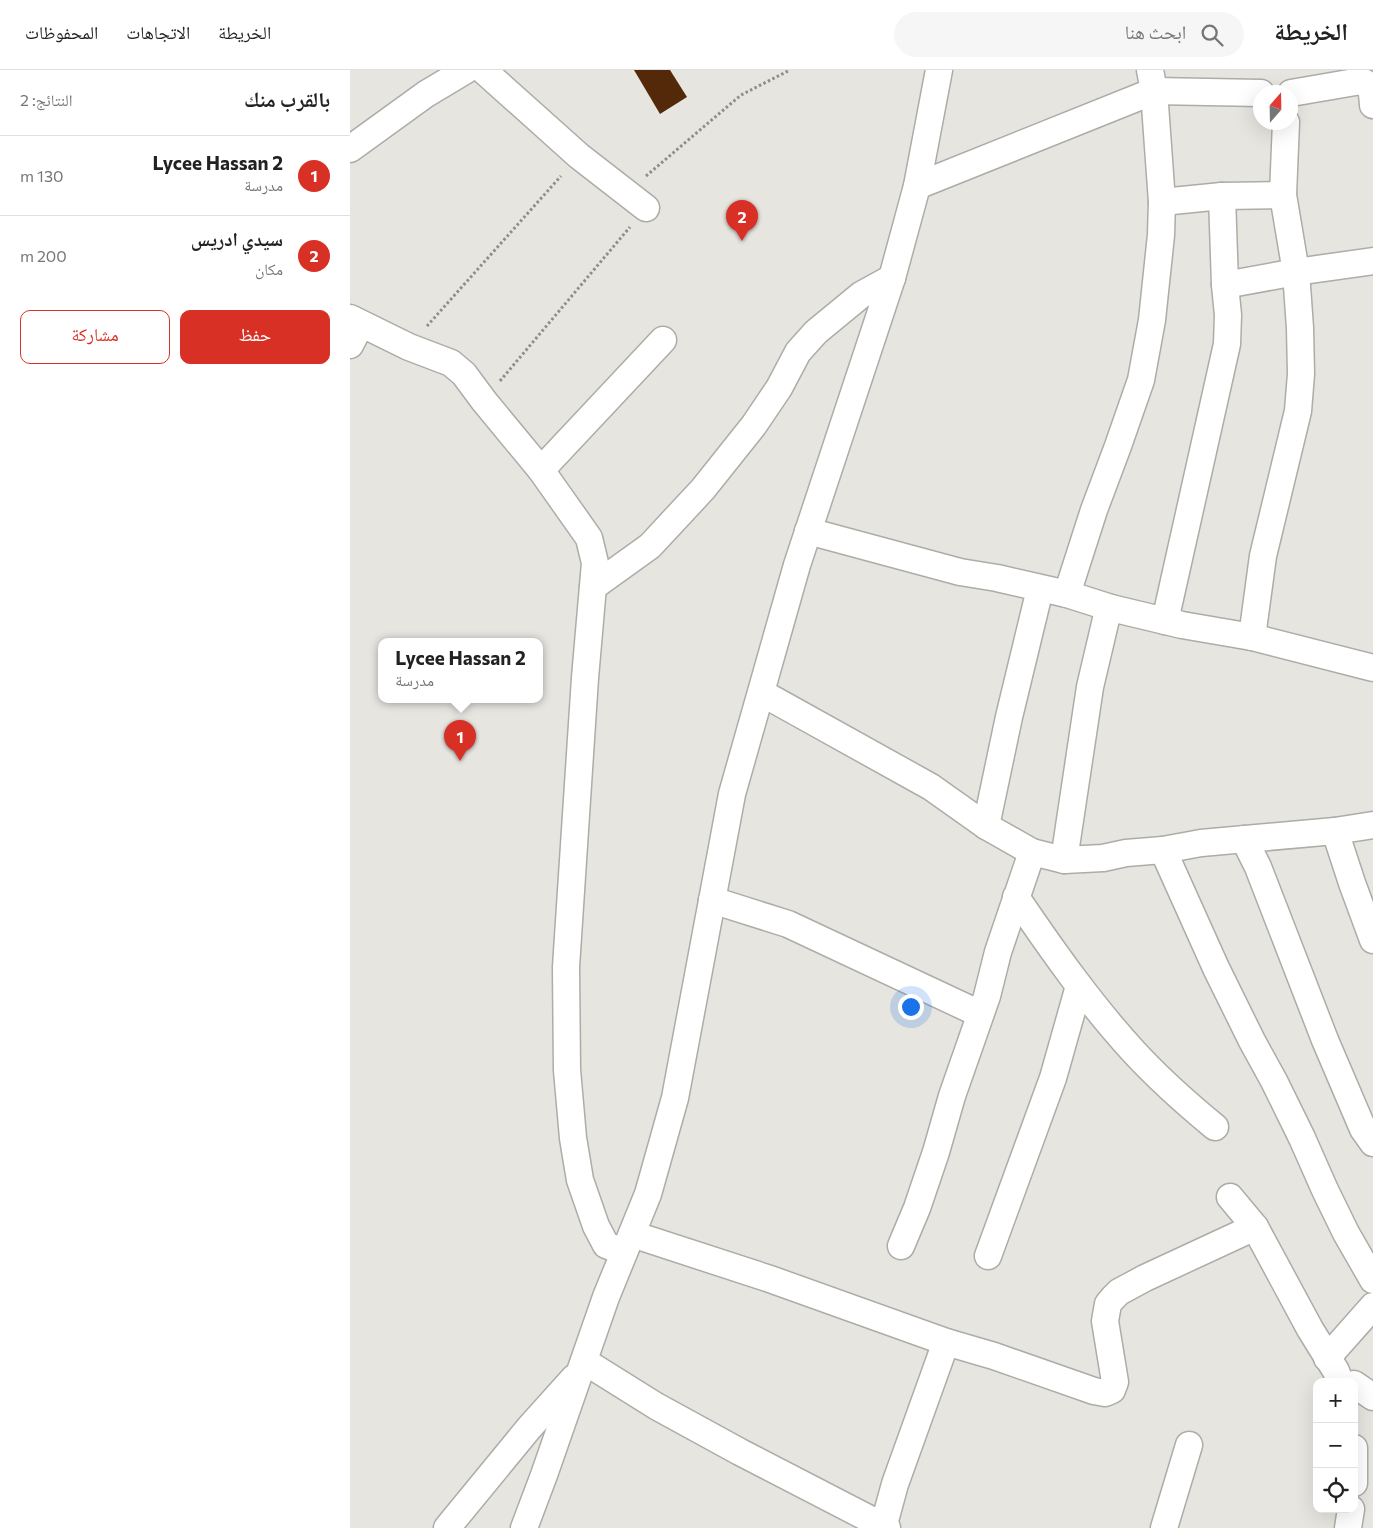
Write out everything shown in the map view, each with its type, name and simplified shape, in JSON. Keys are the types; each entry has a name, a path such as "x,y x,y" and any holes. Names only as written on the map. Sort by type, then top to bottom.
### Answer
{"street":[{"path":"350,148 426,94 466,70"},
{"path":"483,70 579,156 636,200"},
{"path":"524,1528 606,1297 648,1194 675,1098 732,794 808,532 892,278 917,186 938,70"},
{"path":"917,186 1152,80 1253,92"},
{"path":"1067,594 1094,510 1141,380 1152,320 1161,235 1162,202 1152,80"},
{"path":"1298,92 1361,81 1369,85 1371,89 1373,105"},
{"path":"1252,637 1263,556 1298,411 1301,374 1296,272 1283,195 1286,130"},
{"path":"1162,202 1222,196 1283,195"},
{"path":"1165,621 1215,407 1227,344 1228,315 1222,196"},
{"path":"1225,285 1373,261"},
{"path":"593,587 650,546 703,489 754,425 779,388 798,352 816,332 861,295 892,278"},
{"path":"354,329 451,363 464,374 541,470 589,538 595,563 585,678 566,967 567,1070 573,1138 580,1180 596,1226 606,1245 628,1243 770,1279 946,1342 994,1356 1094,1391 1110,1392 1115,1382 1105,1321 1108,1304 1113,1298 1145,1278 1255,1227"},
{"path":"541,470 663,340"},
{"path":"808,532 960,572 1067,594 1111,608 1165,621 1252,637 1373,668"},
{"path":"986,826 1018,678 1040,589"},
{"path":"1064,860 1090,687 1106,619 1111,608"},
{"path":"762,693 931,787 986,826 1032,852 1064,860 1103,858 1201,843 1373,825"},
{"path":"1335,830 1373,940"},
{"path":"1244,839 1258,867 1314,1012 1355,1111 1366,1136 1373,1143"},
{"path":"1163,850 1216,968 1302,1138 1346,1233 1373,1280"},
{"path":"901,1246 917,1208 936,1152 952,1096 987,996 998,952 1032,852"},
{"path":"1016,897 1079,986 1134,1052 1177,1096 1215,1127"},
{"path":"712,900 788,924 980,1014"},
{"path":"988,1256 1053,1078 1079,986"},
{"path":"1230,1197 1255,1227 1292,1296 1342,1375 1373,1397"},
{"path":"1342,1375 1373,1306"},
{"path":"583,1366 740,1452 884,1527 895,1484 946,1342"},
{"path":"447,1528 528,1428 583,1366"},
{"path":"1164,1528 1189,1445"},
{"path":"1348,1528 1350,1513"}],"path":[{"path":"484,401 636,200 741,95 790,70"},
{"path":"409,347 579,156"}],"building":[{"path":"634,70 670,70 687,97 660,114"}],"place":[{"name":"سيدي ادريس","path":"742,241"},
{"name":"Lycee Hassan 2","path":"460,761"}]}
